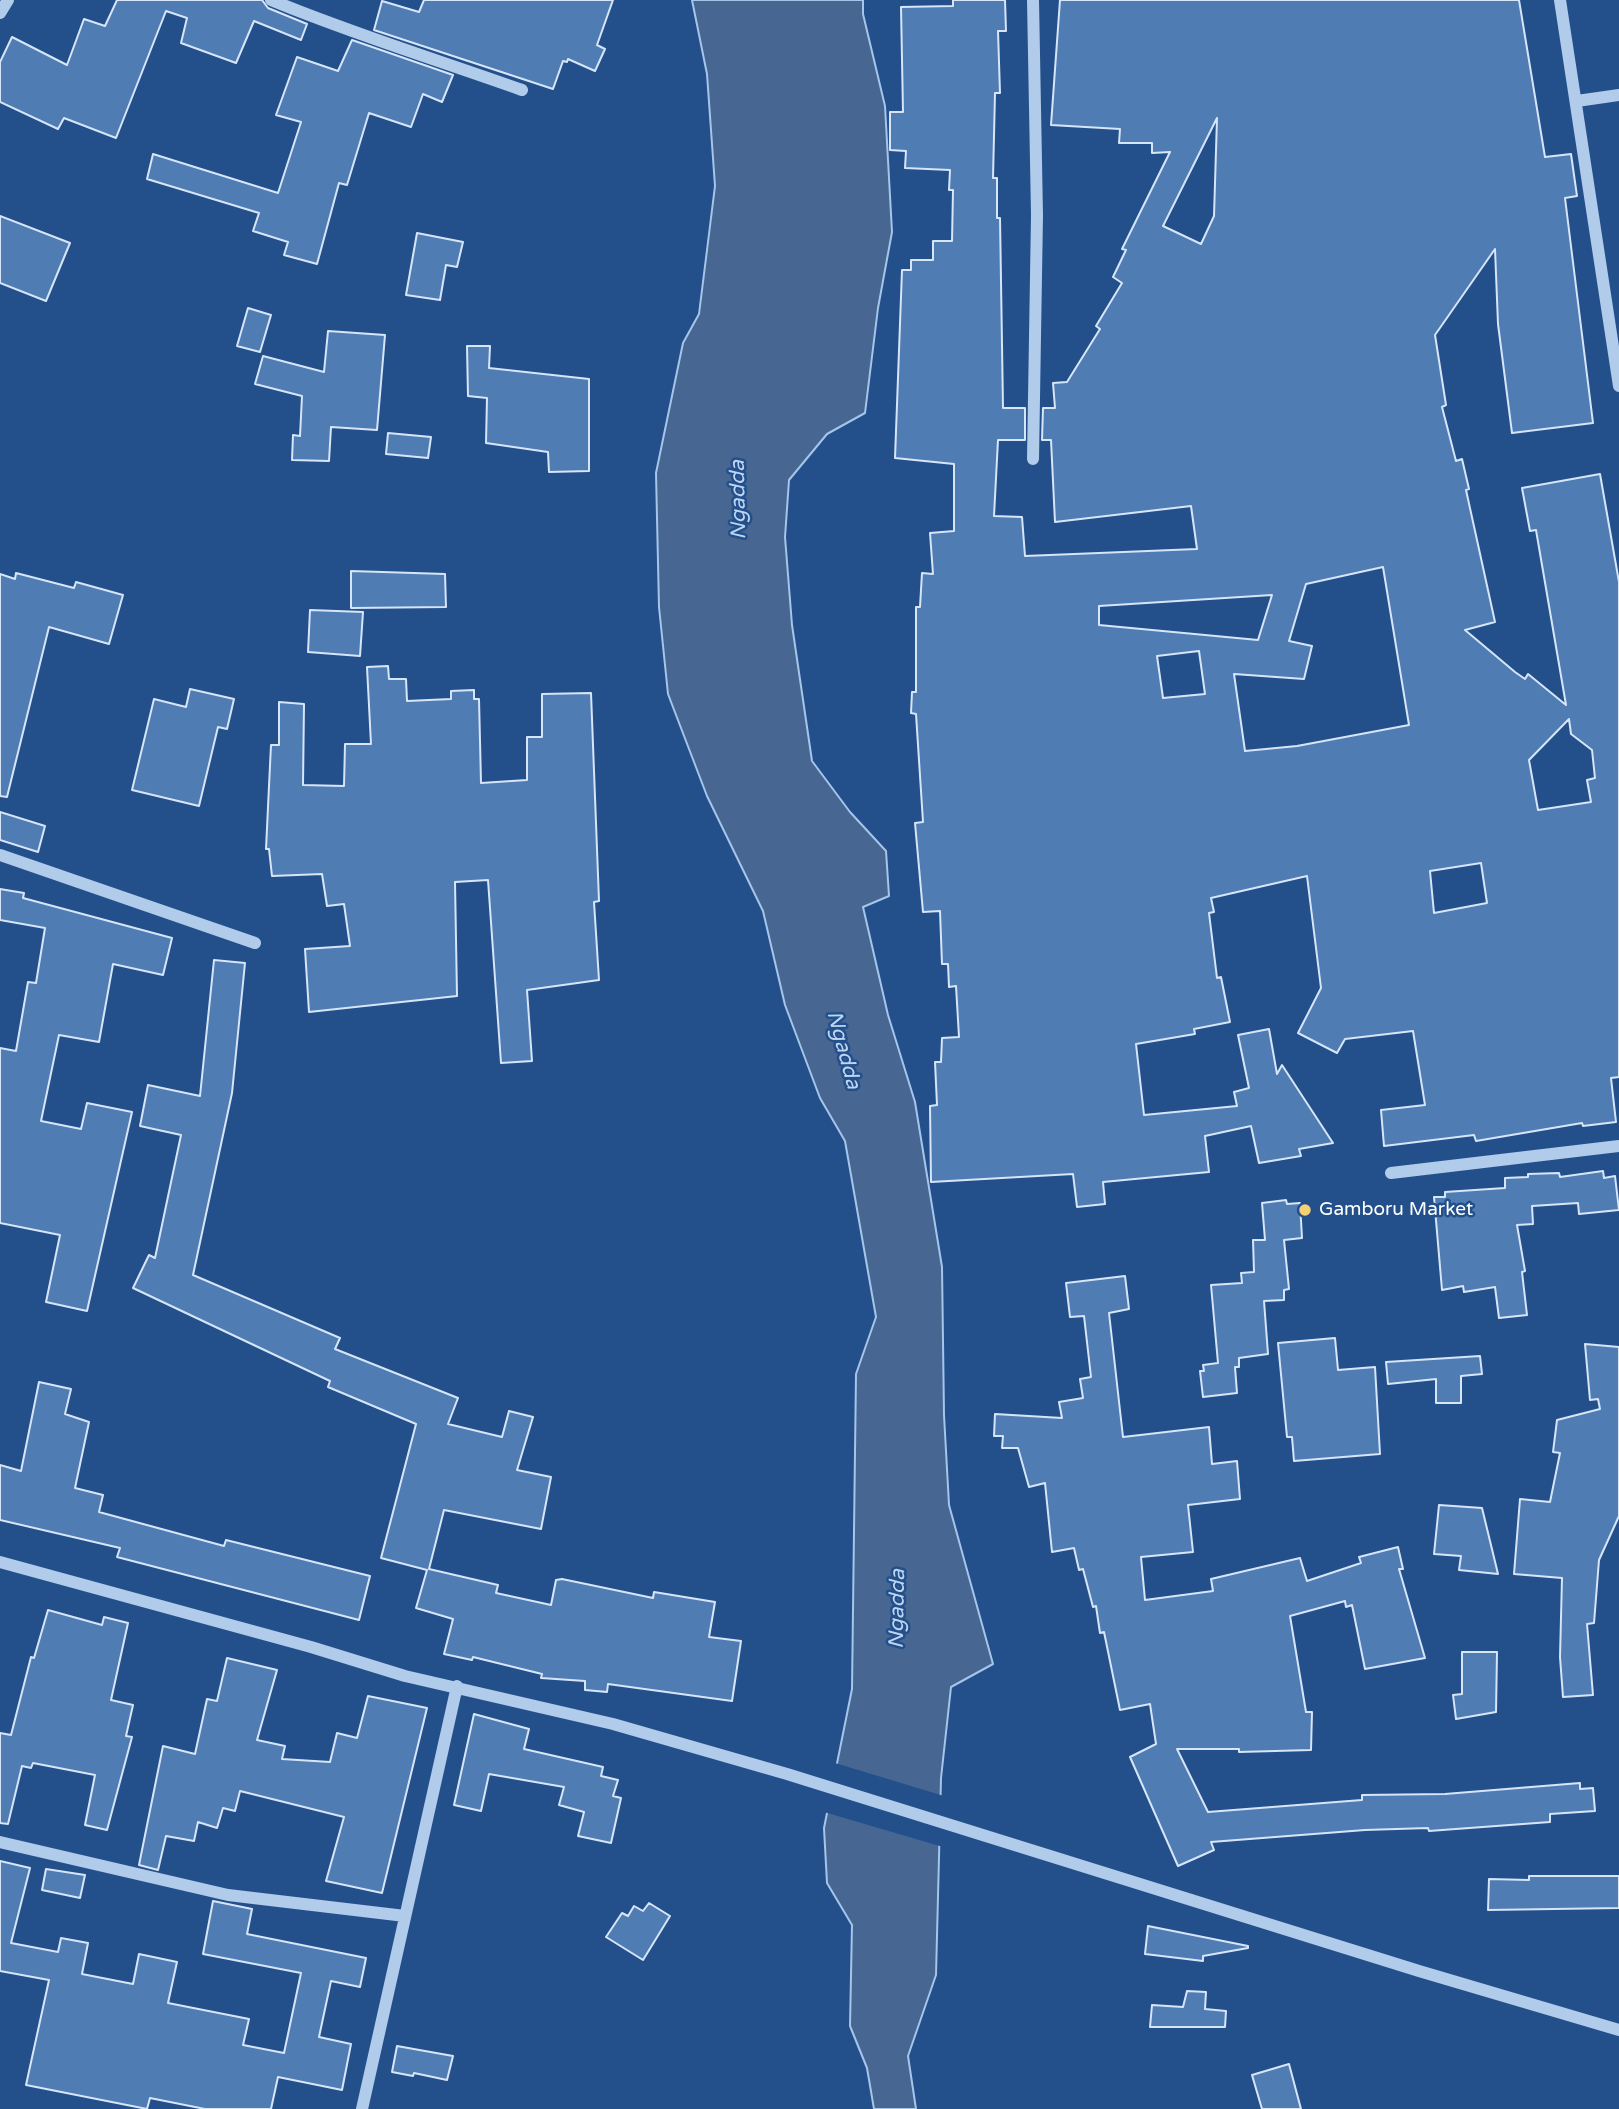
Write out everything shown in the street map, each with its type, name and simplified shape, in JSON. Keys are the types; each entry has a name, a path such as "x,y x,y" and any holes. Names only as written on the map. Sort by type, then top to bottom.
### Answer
{"street":[{"path":"0,13 8,0"},
{"path":"271,0 343,30 400,46 522,90"},
{"path":"1033,0 1037,215 1033,459"},
{"path":"1560,0 1619,386"},
{"path":"1577,101 1619,95"},
{"path":"0,855 255,943"},
{"path":"1391,1173 1619,1146"},
{"path":"0,1562 311,1647 405,1676 613,1724 787,1774 1419,1971 1619,2030"},
{"path":"362,2109 457,1686"},
{"path":"0,1842 228,1895 405,1916"}],"water":[{"name":"Ngadda","path":"692,0 863,0 863,14 885,106 892,232 878,308 865,413 827,434 789,480 785,537 792,625 812,761 850,812 886,851 889,896 863,907 888,1015 915,1102 942,1267 944,1415 949,1505 993,1664 951,1687 941,1778 936,1975 908,2056 916,2109 874,2109 867,2068 850,2026 852,1925 827,1883 824,1828 852,1689 856,1374 876,1317 845,1141 820,1098 785,1005 763,911 707,796 668,694 659,607 656,473 683,343 699,314 715,186 707,74"}],"pier":[{"path":"835,1763 944,1796 943,1847 824,1812"}],"building":[{"path":"117,0 262,0 268,8 307,24 301,40 254,21 236,63 181,43 187,18 166,11 116,138 64,118 58,129 0,102 0,62 12,37 67,65 84,19 105,26"},
{"path":"424,0 613,0 597,45 605,49 595,71 568,59 567,62 563,61 553,89 374,30 382,1 419,12"},
{"path":"953,0 1005,0 1006,31 998,31 1000,93 995,93 993,178 997,178 997,218 1000,218 1003,408 1025,408 1025,440 998,440 994,516 1022,517 1025,556 1197,549 1191,506 1055,522 1051,440 1042,440 1043,408 1055,408 1053,383 1067,382 1100,329 1096,326 1122,283 1113,277 1126,250 1122,249 1170,152 1152,153 1152,143 1119,143 1120,129 1051,125 1060,0 1519,0 1545,157 1571,154 1577,196 1565,198 1593,423 1512,433 1498,324 1495,249 1435,335 1446,405 1442,407 1456,461 1462,459 1469,489 1466,490 1495,622 1465,630 1515,672 1525,679 1528,674 1566,705 1536,530 1530,531 1522,488 1600,474 1619,582 1619,1077 1611,1078 1616,1122 1583,1126 1582,1123 1476,1141 1474,1135 1384,1146 1381,1110 1425,1105 1413,1031 1345,1039 1337,1053 1298,1033 1321,988 1307,876 1211,898 1214,912 1209,913 1217,978 1221,977 1230,1022 1194,1029 1195,1034 1136,1044 1144,1115 1237,1106 1234,1092 1249,1088 1238,1035 1269,1029 1277,1074 1282,1065 1333,1143 1299,1149 1301,1156 1259,1163 1251,1126 1205,1136 1209,1172 1103,1182 1105,1204 1077,1207 1073,1174 931,1182 930,1106 937,1105 935,1062 941,1062 942,1038 959,1037 956,986 949,987 948,964 942,964 940,911 923,912 915,823 923,822 916,714 911,713 912,692 916,692 916,607 920,607 922,573 933,574 930,533 954,531 954,464 895,458 902,270 911,270 911,260 933,260 933,241 952,241 953,190 949,190 950,170 905,168 906,151 890,150 890,112 903,112 901,7 953,6","holes":["1217,118 1214,216 1201,244 1163,226","1383,567 1409,725 1297,746 1245,751 1234,674 1304,679 1312,646 1289,641 1306,584","1272,595 1258,640 1099,625 1099,606","1199,651 1205,694 1163,698 1157,656","1569,719 1571,734 1592,750 1595,778 1587,780 1591,802 1538,810 1529,760","1481,863 1487,903 1434,913 1430,871"]},
{"path":"352,40 453,75 442,102 423,94 411,127 369,113 347,185 339,183 317,264 284,255 288,242 253,231 259,213 147,179 153,154 278,193 301,122 276,115 297,57 338,71"},
{"path":"0,216 70,243 46,301 0,283"},
{"path":"417,233 463,242 457,267 446,265 440,300 406,295"},
{"path":"248,308 271,315 260,352 237,346"},
{"path":"328,331 385,335 377,430 331,427 329,461 292,460 293,435 300,436 302,396 255,384 263,356 324,372"},
{"path":"467,346 490,346 489,368 589,379 589,471 549,472 548,452 486,443 487,398 468,396"},
{"path":"388,433 431,437 428,458 386,454"},
{"path":"351,571 445,574 446,607 351,608"},
{"path":"16,573 74,588 76,582 123,595 109,644 49,627 7,797 0,796 0,574 15,579"},
{"path":"310,610 363,612 360,656 308,652"},
{"path":"388,666 389,679 406,679 407,701 451,699 451,691 474,690 474,699 479,699 481,783 527,780 527,737 542,737 542,694 591,693 599,901 594,902 599,980 527,990 532,1061 501,1063 488,880 455,882 457,996 309,1012 305,949 350,946 344,904 327,906 322,874 272,876 269,849 266,849 271,745 279,745 279,702 304,704 303,785 344,786 345,744 371,744 367,667"},
{"path":"190,689 234,699 227,729 218,727 199,806 132,790 154,699 186,707"},
{"path":"0,812 45,826 38,852 0,840"},
{"path":"0,889 24,893 23,898 172,938 163,975 113,964 99,1042 59,1035 41,1121 81,1129 87,1103 132,1112 87,1311 46,1302 60,1235 0,1223 0,1048 16,1051 28,982 36,983 45,928 0,920"},
{"path":"214,960 245,963 232,1093 193,1275 340,1338 335,1349 458,1398 448,1424 502,1437 509,1411 533,1417 517,1470 551,1477 541,1529 444,1510 429,1569 498,1585 496,1593 551,1605 556,1580 562,1579 653,1598 654,1592 715,1602 709,1637 741,1641 732,1701 608,1684 607,1692 585,1690 585,1681 541,1678 542,1674 473,1657 472,1660 444,1654 453,1619 416,1608 427,1570 381,1558 416,1424 328,1387 330,1381 133,1288 149,1255 155,1258 181,1135 140,1126 148,1085 200,1096"},
{"path":"1603,1171 1604,1178 1615,1176 1619,1210 1579,1214 1578,1203 1532,1206 1533,1224 1517,1225 1525,1271 1522,1272 1527,1315 1499,1318 1495,1287 1464,1292 1463,1286 1442,1290 1434,1197 1445,1197 1445,1192 1505,1188 1505,1178 1528,1177 1528,1174 1559,1173 1560,1177"},
{"path":"1286,1200 1287,1204 1300,1203 1302,1238 1284,1240 1289,1289 1284,1290 1284,1300 1264,1301 1268,1354 1239,1358 1239,1367 1235,1367 1237,1393 1203,1397 1200,1371 1204,1371 1203,1365 1218,1363 1211,1285 1242,1283 1241,1273 1254,1272 1253,1240 1265,1240 1262,1203"},
{"path":"1125,1276 1129,1309 1109,1313 1123,1437 1209,1427 1212,1464 1237,1461 1240,1499 1188,1505 1193,1552 1141,1557 1145,1600 1213,1591 1211,1579 1300,1558 1307,1581 1361,1563 1359,1557 1398,1547 1403,1569 1399,1569 1425,1658 1365,1669 1352,1605 1346,1607 1345,1601 1290,1616 1306,1712 1312,1712 1311,1750 1239,1752 1239,1749 1177,1749 1208,1812 1362,1800 1362,1795 1445,1794 1580,1783 1580,1789 1593,1788 1595,1811 1550,1814 1550,1822 1429,1831 1428,1828 1365,1830 1211,1842 1214,1850 1178,1866 1130,1757 1156,1744 1150,1704 1120,1710 1104,1632 1100,1633 1096,1606 1093,1607 1083,1569 1079,1570 1074,1548 1052,1552 1045,1483 1029,1487 1018,1448 1002,1448 1003,1436 994,1436 995,1414 1062,1418 1059,1402 1083,1398 1080,1379 1091,1377 1084,1316 1070,1317 1066,1283"},
{"path":"1335,1338 1338,1370 1375,1367 1380,1454 1294,1461 1292,1437 1287,1437 1278,1343"},
{"path":"1585,1344 1619,1347 1619,1516 1599,1560 1594,1623 1587,1624 1593,1695 1563,1697 1560,1657 1562,1578 1514,1574 1520,1499 1550,1502 1560,1453 1553,1452 1557,1420 1600,1409 1598,1399 1590,1400"},
{"path":"1480,1356 1482,1374 1461,1376 1461,1403 1436,1403 1436,1379 1388,1384 1386,1362"},
{"path":"39,1382 71,1389 65,1414 89,1422 75,1488 103,1495 99,1512 224,1546 226,1540 370,1576 359,1620 117,1557 120,1548 0,1520 0,1465 21,1471"},
{"path":"1439,1505 1482,1508 1498,1574 1459,1570 1461,1556 1434,1554"},
{"path":"48,1610 102,1625 104,1617 128,1623 111,1700 133,1705 126,1736 132,1737 107,1830 85,1825 95,1775 33,1763 31,1768 22,1766 8,1824 0,1823 0,1733 11,1735 31,1657 34,1658"},
{"path":"1462,1652 1497,1652 1496,1712 1456,1719 1453,1695 1462,1694"},
{"path":"227,1658 277,1670 257,1740 285,1746 282,1759 330,1762 337,1733 357,1738 368,1696 427,1708 382,1893 326,1881 344,1817 240,1791 235,1811 223,1808 217,1828 198,1822 194,1841 166,1836 158,1870 139,1865 163,1746 195,1754 207,1699 217,1701"},
{"path":"474,1714 529,1729 524,1749 603,1767 601,1776 618,1780 613,1796 621,1798 611,1843 578,1836 584,1812 559,1805 564,1787 489,1774 481,1811 454,1805"},
{"path":"0,1861 30,1868 11,1943 58,1952 61,1938 88,1943 82,1974 133,1984 139,1954 177,1962 168,2003 249,2019 243,2045 284,2053 301,1973 203,1954 213,1901 252,1909 247,1934 366,1958 360,1987 331,1981 319,2037 351,2044 342,2090 278,2077 271,2109 205,2109 150,2098 147,2109 26,2085 49,1980 0,1971"},
{"path":"46,1869 85,1875 80,1898 42,1890"},
{"path":"1529,1876 1619,1876 1619,1908 1488,1910 1489,1879 1529,1880"},
{"path":"649,1903 670,1916 643,1960 606,1937 622,1913 628,1916 634,1906 643,1911"},
{"path":"1148,1926 1248,1948 1203,1956 1203,1961 1145,1954"},
{"path":"1187,1991 1206,1992 1205,2009 1226,2011 1225,2027 1150,2027 1152,2005 1183,2007"},
{"path":"397,2046 453,2056 447,2080 414,2073 413,2076 392,2072"},
{"path":"1289,2064 1301,2109 1262,2109 1252,2075"}],"place":[{"name":"Gamboru Market","path":"1305,1210"}]}
